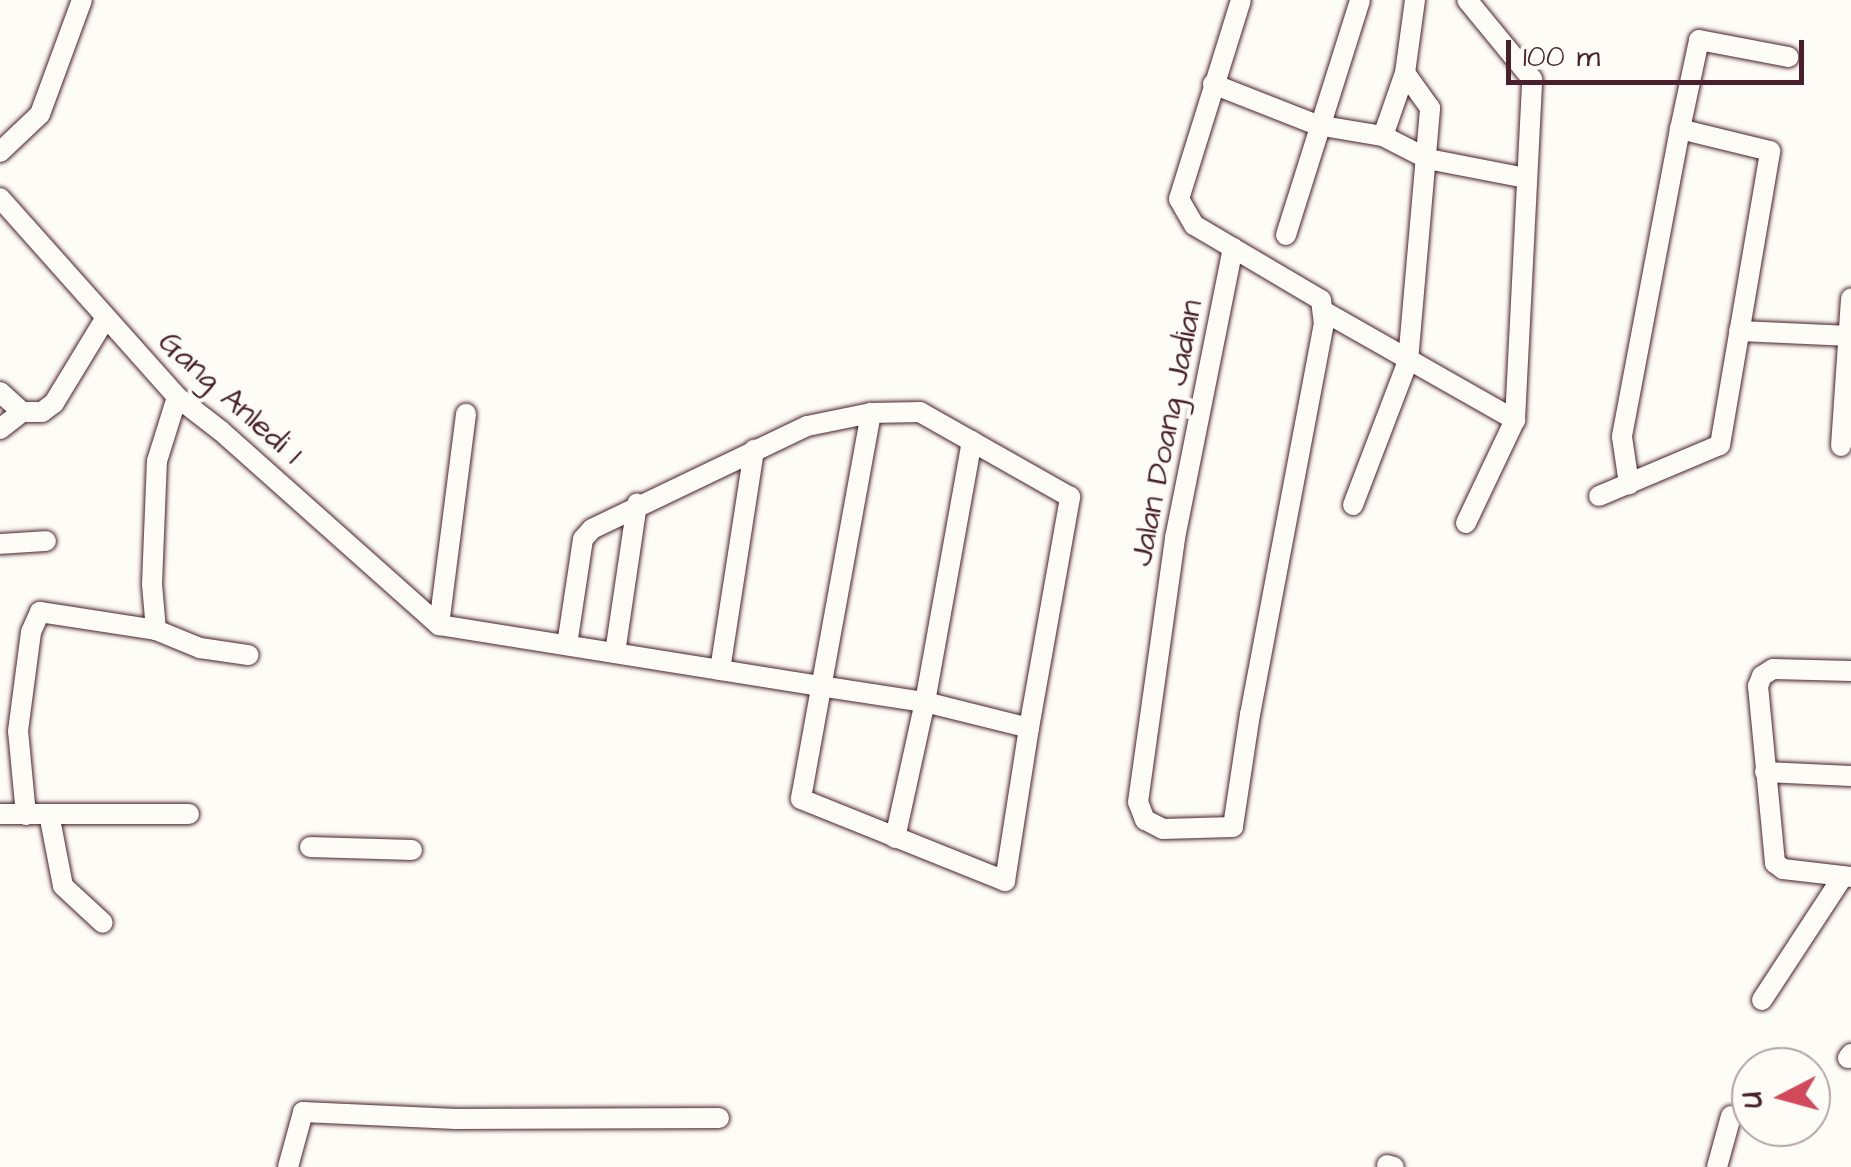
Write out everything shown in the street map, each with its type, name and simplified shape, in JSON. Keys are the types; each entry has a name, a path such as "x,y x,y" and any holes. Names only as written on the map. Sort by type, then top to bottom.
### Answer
{"street":[{"path":"0,152 61,92 82,0"},
{"path":"1241,0 1179,199 1194,225 1311,292 1321,300 1324,312 1515,420"},
{"path":"1286,235 1317,125 1360,0"},
{"path":"1383,136 1405,73 1415,0"},
{"path":"1466,523 1515,420 1532,79 1468,0"},
{"path":"1628,484 1622,437 1699,40 1788,57"},
{"path":"1353,504 1408,361 1430,108 1405,73"},
{"path":"1213,84 1317,125 1383,136 1428,159 1526,178"},
{"path":"1598,496 1720,445 1770,151 1680,129"},
{"name":"Gang Anledi 1","path":"0,198 176,397 221,430 439,625"},
{"name":"Jalan Doang Jadian","path":"1233,248 1176,538 1138,802 1145,820 1163,829 1233,827 1324,312"},
{"path":"1841,446 1851,298"},
{"path":"0,429 22,412 42,412 54,404 105,318"},
{"path":"1739,332 1850,335"},
{"path":"0,392 22,412"},
{"path":"156,630 152,584 157,461 176,397"},
{"path":"567,645 583,539 592,528 807,426 871,413 920,412 1070,497 1005,881 800,799 871,413"},
{"path":"466,414 439,625 925,702 1030,728"},
{"path":"894,838 925,702 972,441"},
{"path":"720,670 754,450"},
{"path":"615,652 637,504"},
{"path":"0,544 46,542"},
{"path":"26,815 18,731 31,632 40,612 156,630 200,648 248,655"},
{"path":"1762,1000 1847,876 1783,869 1774,862 1758,686 1762,676 1773,669 1851,671"},
{"path":"1765,772 1851,776"},
{"path":"0,814 189,814"},
{"path":"49,814 63,886 103,923"},
{"path":"310,848 412,850"},
{"path":"288,1167 302,1112 456,1119 719,1118"},
{"path":"1717,1167 1731,1116"}]}
